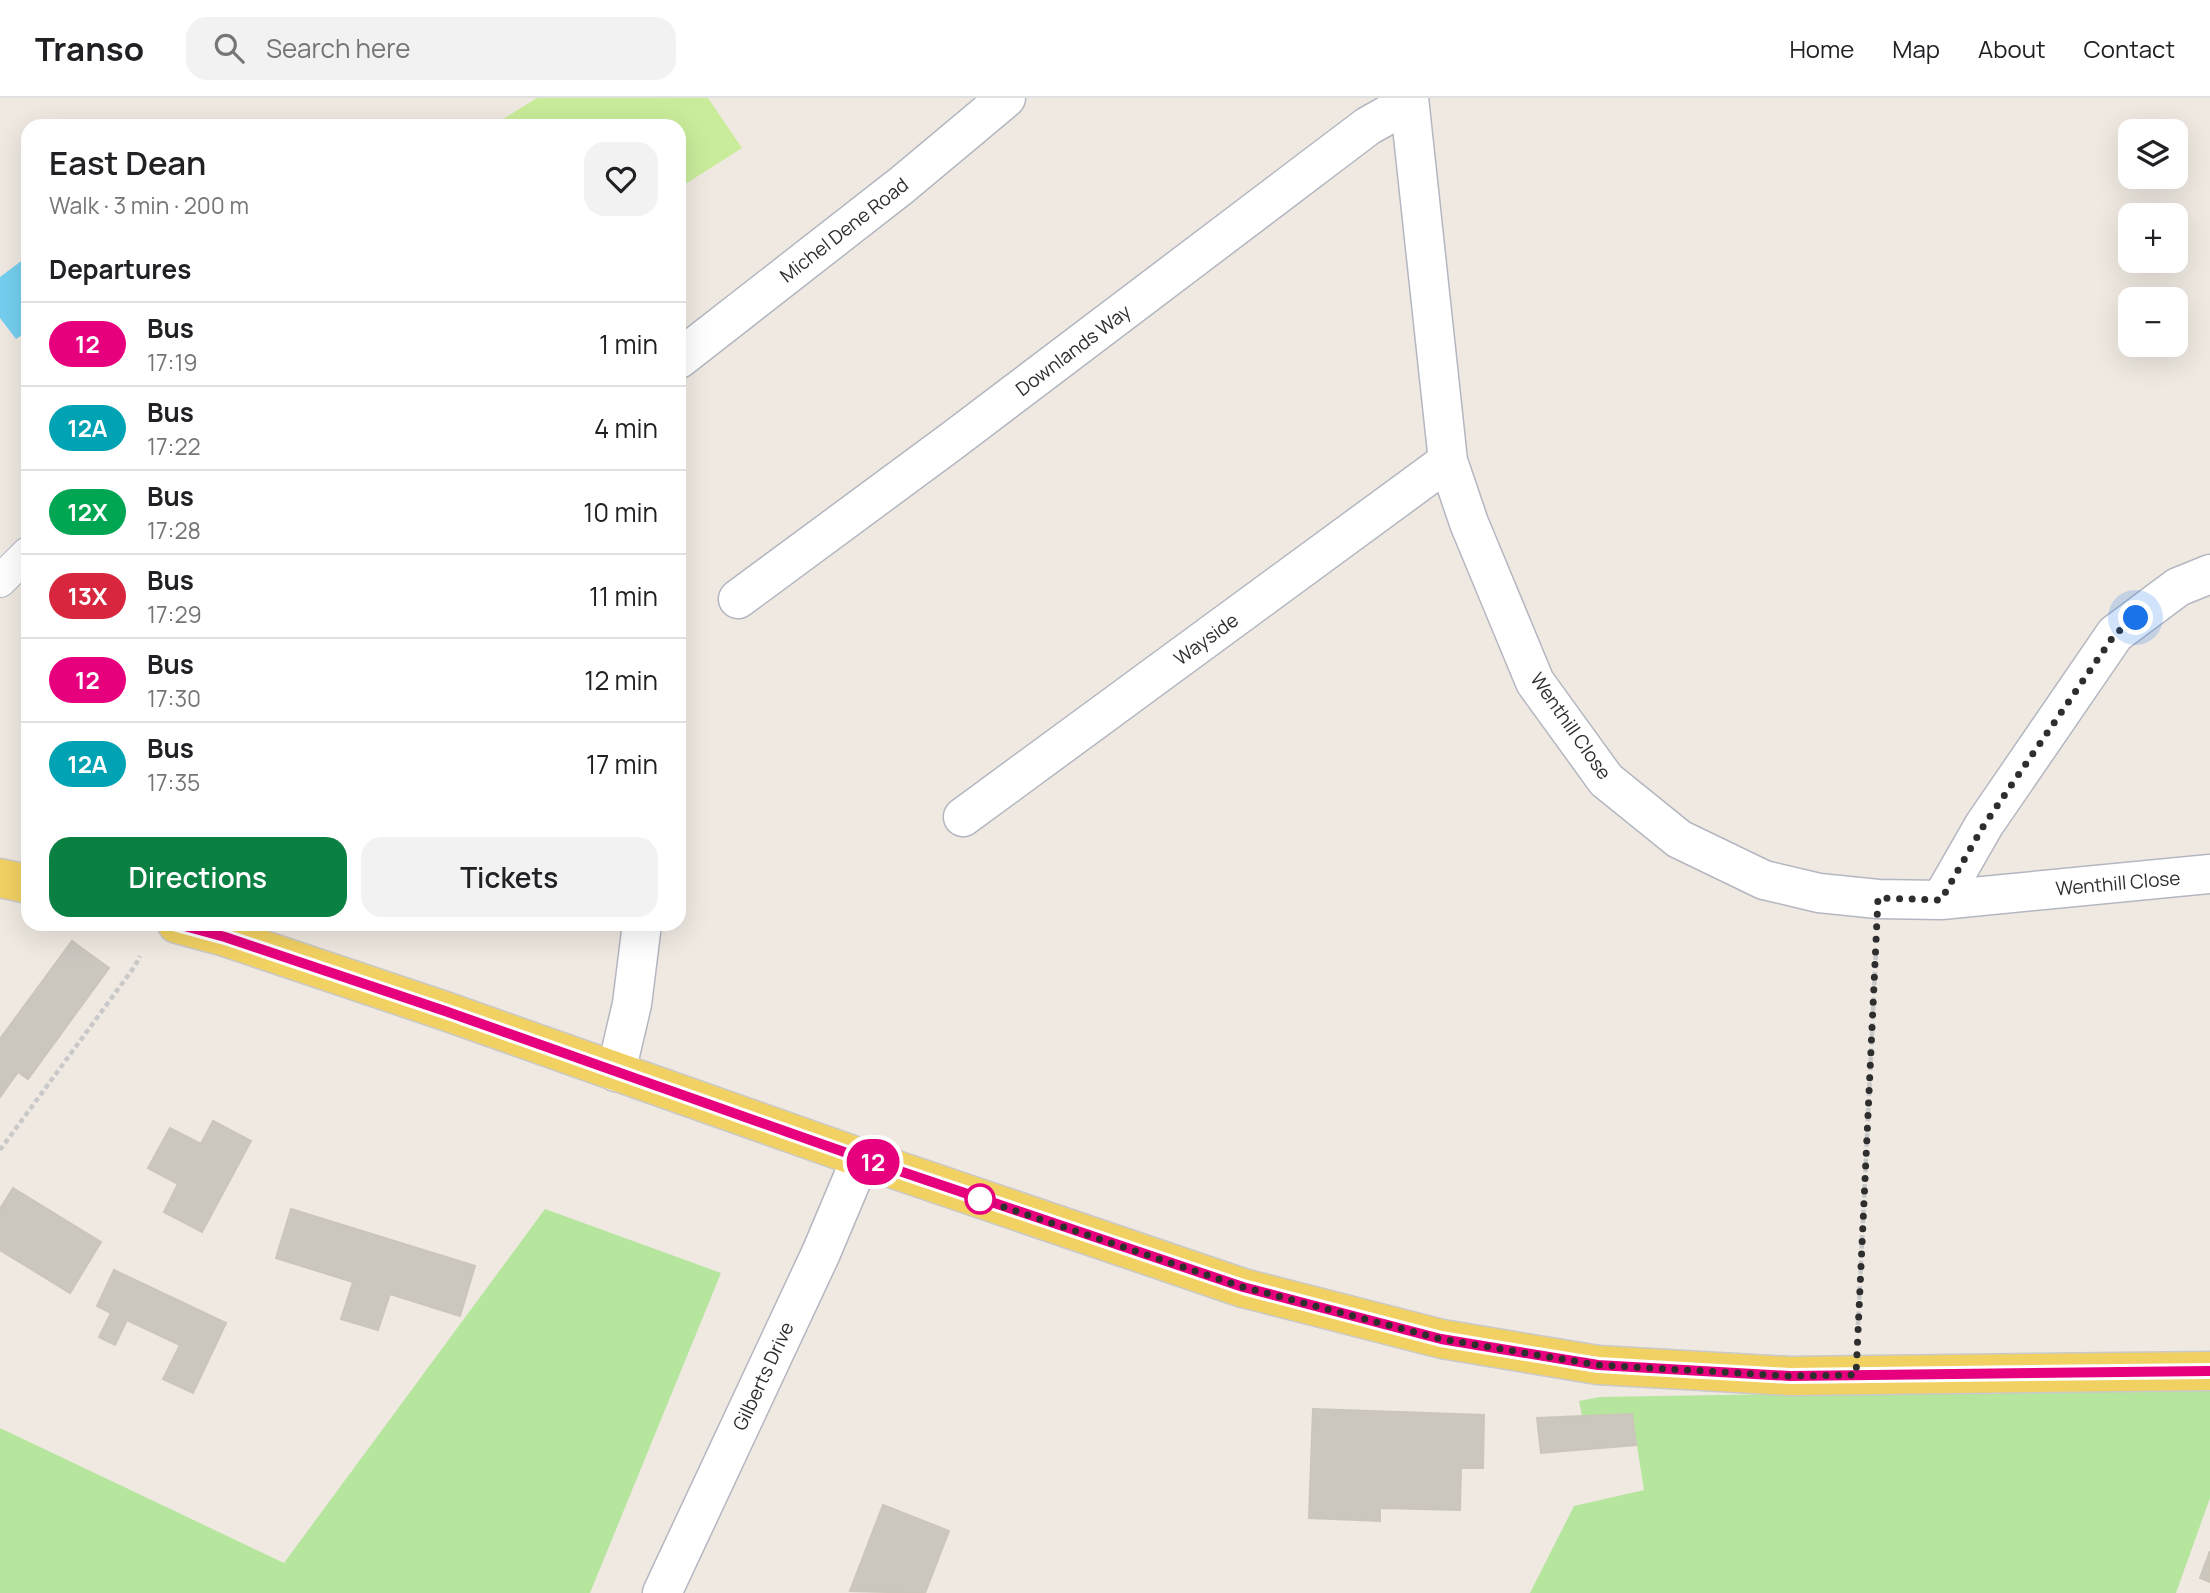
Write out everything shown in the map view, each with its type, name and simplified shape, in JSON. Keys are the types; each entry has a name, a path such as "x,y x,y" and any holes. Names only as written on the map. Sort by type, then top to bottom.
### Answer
{"main road":[{"path":"0,878 21,882"},
{"path":"230,931 616,1072 1243,1287 1441,1339 1598,1365 1790,1376 2210,1371"}],"street":[{"name":"Michel Dene Road","path":"686,354 891,194 1006,98"},
{"name":"Wenthill Close","path":"1409,100 1448,461 1469,523 1535,682 1606,780 1679,839 1764,880 1819,893 1941,900 2210,874"},
{"name":"Downlands Way","path":"738,599 952,441 1368,126 1409,100"},
{"name":"Wayside","path":"964,817 1448,461"},
{"path":"1941,900 1984,825 2115,634 2178,587 2210,574"},
{"path":"616,1072 632,1004 641,931"},
{"name":"Gilberts Drive","path":"662,1593 815,1266 861,1158"}],"lane":[{"path":"0,580 21,560"}],"path":[{"path":"1856,1375 1878,898"},
{"path":"0,1150 135,966 146,945"}],"green space":[{"path":"537,98 708,98 742,148 686,184 686,119 503,119"},
{"path":"545,1209 721,1273 590,1593 0,1593 0,1428 284,1563"},
{"path":"2210,1387 2210,1498 2176,1593 1530,1593 1574,1506 1644,1490 1632,1414 1582,1416 1579,1401 1600,1397"}],"water":[{"path":"21,261 21,336 16,339 0,318 0,277"}],"building":[{"path":"72,941 109,968 28,1079 18,1072 0,1097 0,1039"},
{"path":"213,1121 251,1141 202,1232 164,1212 178,1184 148,1168 170,1128 201,1144"},
{"path":"13,1188 101,1242 70,1293 0,1250 0,1209"},
{"path":"291,1209 475,1266 460,1316 390,1294 378,1330 341,1319 353,1282 276,1258"},
{"path":"114,1270 226,1323 193,1393 163,1379 180,1345 127,1320 115,1345 99,1337 111,1313 97,1306"},
{"path":"1313,1409 1484,1415 1483,1468 1461,1468 1460,1510 1380,1508 1380,1521 1309,1518"},
{"path":"1632,1414 1636,1445 1541,1453 1537,1418"},
{"path":"883,1505 949,1531 925,1593 850,1591"},
{"path":"2210,1551 2210,1582 2200,1578"}],"bus line":[{"name":"12","path":"203,931 445,1011 861,1158 1243,1287 1441,1339 1598,1365 1790,1376 2210,1371"}],"route":[{"path":"980,1199 1243,1287 1441,1339 1598,1365 1790,1376 1856,1375 1878,898 1941,900 1984,825 2115,634 2136,618"}]}
